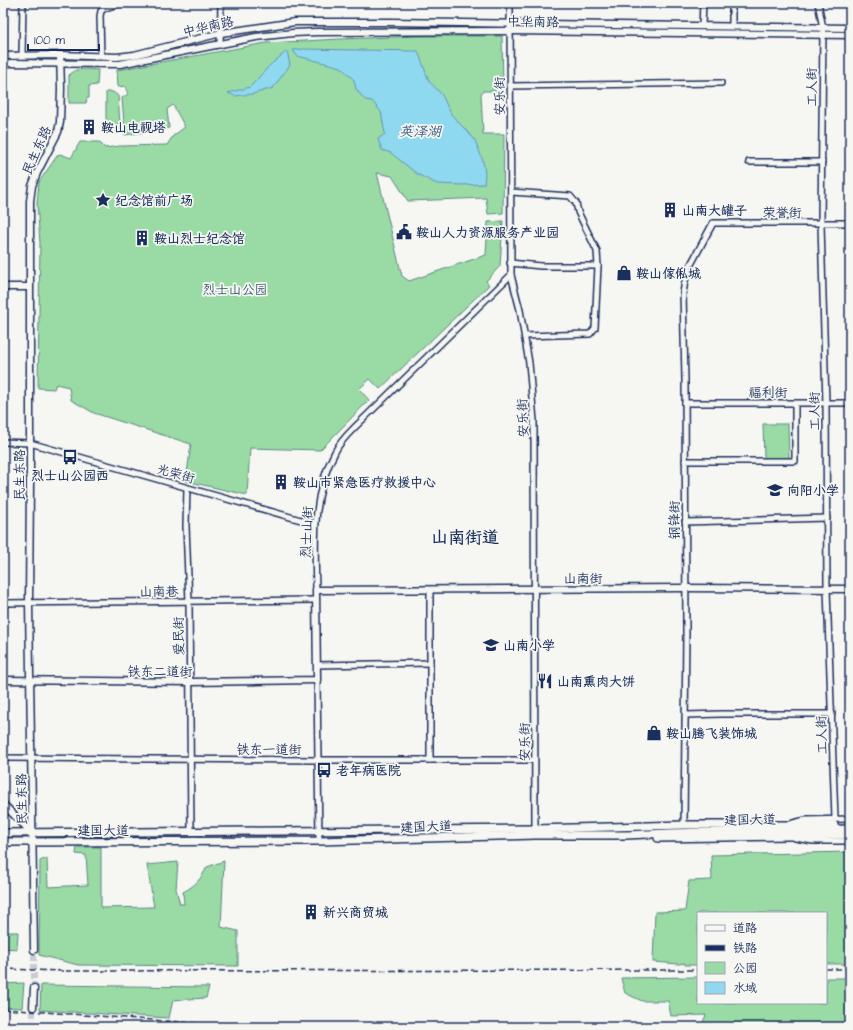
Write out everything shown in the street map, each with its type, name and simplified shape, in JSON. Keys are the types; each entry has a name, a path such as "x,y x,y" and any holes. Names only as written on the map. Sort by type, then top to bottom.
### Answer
{"highway":[{"name":"建国大道","path":"3,842 319,841 684,825 850,824"},
{"name":"建国大道","path":"3,833 318,830 535,832 626,835 850,829"},
{"path":"626,835 676,838 850,836"}],"main road":[{"name":"中华南路","path":"3,56 134,56 221,33 296,22 850,28"},
{"name":"中华南路","path":"3,63 120,64 256,37 317,32 509,31 850,35"},
{"name":"民生东路","path":"34,950 29,603 30,201 32,186 37,173 58,132 60,115 60,55"},
{"path":"3,287 29,287"},
{"name":"山南街","path":"316,590 685,588 850,589"},
{"name":"烈士山街","path":"316,590 317,680"},
{"name":"铁东二道街","path":"3,680 190,682 317,680"},
{"path":"3,804 32,833"},
{"path":"3,804 3,816"},
{"path":"34,988 34,1008"}],"street":[{"path":"22,56 23,3"},
{"path":"101,57 101,11 105,8 122,3"},
{"path":"220,45 221,3"},
{"name":"安乐街","path":"510,3 510,263 511,275 520,310 529,362 534,421 535,832"},
{"path":"702,26 703,3"},
{"path":"732,3 732,26"},
{"name":"工人街","path":"818,3 823,28 822,224 826,404 827,589 835,819"},
{"path":"510,86 721,83"},
{"path":"749,162 822,162"},
{"path":"511,192 570,196 576,203 578,212 597,251 598,266 595,328 590,334 524,336"},
{"name":"荣誉街","path":"713,223 850,223"},
{"name":"钢锋街","path":"684,825 686,715 685,403 683,293 689,268 713,223"},
{"path":"510,263 541,266 598,266"},
{"name":"烈士山街","path":"316,590 315,524 317,505 322,485 335,452 354,428 511,275"},
{"name":"福利街","path":"685,403 850,403"},
{"path":"685,461 795,461 794,404"},
{"name":"光荣街","path":"3,442 30,443 315,524"},
{"name":"爱民街","path":"187,488 186,526 189,602 192,831"},
{"path":"685,522 827,518"},
{"path":"430,590 430,760"},
{"name":"山南巷","path":"3,603 316,600"},
{"path":"317,665 430,663"},
{"name":"烈士山街","path":"317,680 319,841"},
{"path":"686,715 832,714"},
{"name":"铁东一道街","path":"3,758 534,760"},
{"path":"785,825 806,820 850,819"},
{"path":"788,836 812,842 850,841"}],"green space":[{"name":"烈士山公园","path":"421,36 502,36 503,87 500,91 483,91 481,94 483,134 504,134 503,213 488,214 486,198 408,201 392,176 377,173 402,276 409,281 486,255 488,222 503,221 500,266 486,281 489,285 380,389 370,379 359,389 369,400 320,450 250,448 247,495 186,481 191,444 94,413 71,400 69,387 56,384 54,389 38,388 40,243 37,203 39,182 57,156 60,154 71,158 80,142 99,142 105,148 120,146 167,145 173,136 185,127 173,105 167,109 169,128 125,135 122,98 128,94 125,86 118,87 117,70 266,43"},
{"path":"76,70 98,70 97,85 89,86 89,98 87,98 86,103 69,103 69,75"},
{"path":"106,92 113,92 118,96 120,124 106,125"},
{"path":"763,424 788,424 789,458 764,458"},
{"path":"77,847 101,847 101,908 154,907 147,865 178,862 176,889 180,904 184,904 183,892 197,882 207,867 224,861 221,927 238,931 238,966 78,965 39,955 40,861 47,858 48,887 88,885 86,855 76,854"},
{"path":"850,852 850,964 827,964 827,912 697,912 697,965 653,962 655,912 685,911 689,881 712,880 711,855"},
{"path":"3,932 18,932 17,949 3,948"},
{"path":"697,977 697,1004 827,1004 827,978 850,978 850,1027 701,1027 706,1015 671,1016 668,1001 642,1001 625,993 621,978"},
{"path":"24,983 22,1008 3,1007 3,984"},
{"path":"41,985 209,987 206,998 173,1000 169,1018 40,1010"}],"water":[{"name":"英泽湖","path":"293,50 418,51 429,81 442,95 451,114 475,140 483,161 485,174 484,184 437,184 417,174 391,153 382,150 378,139 385,134 381,112 372,101 365,100 356,89 354,80 341,67 297,56"},
{"path":"287,51 290,65 273,88 253,94 235,96 228,93 250,87 270,65"}],"tunnel":[{"path":"34,950 34,988"},
{"path":"33,1007 33,1026"}],"railway":[{"path":"3,969 62,971 697,970"},
{"path":"827,969 850,969"},
{"path":"3,1009 247,1027"}],"place":[{"name":"鞍山电视塔","path":"89,127"},
{"name":"纪念馆前广场","path":"103,200"},
{"name":"山南大罐子","path":"670,210"},
{"name":"鞍山人力资源服务产业园","path":"404,232"},
{"name":"鞍山烈士纪念馆","path":"142,238"},
{"name":"鞍山傢俬城","path":"624,273"},
{"name":"烈士山公园西","path":"70,457"},
{"name":"鞍山市紧急医疗救援中心","path":"281,482"},
{"name":"向阳小学","path":"775,490"},
{"name":"山南小学","path":"491,645"},
{"name":"山南熏肉大饼","path":"545,681"},
{"name":"鞍山腾飞装饰城","path":"654,733"},
{"name":"老年病医院","path":"324,770"},
{"name":"新兴商贸城","path":"311,912"}],"district":[{"name":"山南街道","path":"465,537"}]}
